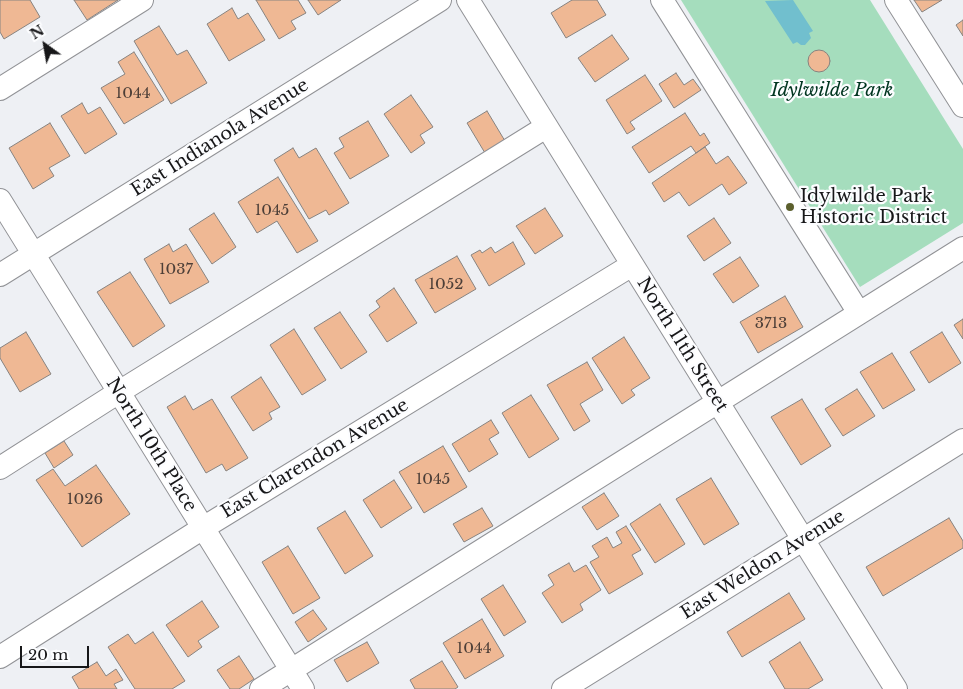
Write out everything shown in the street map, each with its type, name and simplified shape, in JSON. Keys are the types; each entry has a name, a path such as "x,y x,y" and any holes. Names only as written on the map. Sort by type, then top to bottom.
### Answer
{"street":[{"path":"0,90 142,0"},
{"name":"East Indianola Avenue","path":"0,275 440,0"},
{"name":"North 11th Street","path":"468,0 802,541 896,689"},
{"path":"662,0 859,313"},
{"path":"896,0 963,106"},
{"path":"0,468 546,127"},
{"name":"North 10th Place","path":"0,200 303,689"},
{"path":"261,689 963,248"},
{"name":"East Clarendon Avenue","path":"0,658 203,528 632,265"},
{"name":"East Weldon Avenue","path":"563,689 963,440"}],"green space":[{"name":"Idylwilde Park","path":"681,0 870,0 963,149 963,223 860,287"}],"water":[{"path":"793,0 813,31 809,33 811,38 805,45 797,42 793,44 765,1"}],"building":[{"path":"0,0 30,0 40,17 4,39 0,32"},
{"path":"74,0 118,0 87,20"},
{"path":"256,0 298,0 306,13 291,21 296,29 279,39"},
{"path":"308,0 341,0 318,15"},
{"path":"572,0 597,0 606,15 566,38 551,13"},
{"path":"914,0 942,0 922,12"},
{"path":"232,8 238,19 248,13 265,40 229,61 207,24"},
{"path":"963,20 963,36 956,25"},
{"path":"159,26 177,55 187,50 207,83 171,104 134,41"},
{"path":"612,35 629,59 595,82 578,58"},
{"path":"819,50 827,53 830,61 827,69 819,72 811,69 808,61 811,53"},
{"path":"134,52 164,100 124,124 101,88 125,74 118,62"},
{"path":"676,73 684,85 693,79 701,90 674,108 659,84"},
{"path":"645,75 662,101 630,122 635,129 627,134 606,100"},
{"path":"411,95 433,127 420,135 425,143 411,153 384,114"},
{"path":"82,103 88,114 100,107 117,134 85,154 61,116"},
{"path":"487,111 505,141 485,153 467,123"},
{"path":"685,113 700,136 704,133 710,143 696,153 691,146 649,173 632,147"},
{"path":"368,121 389,156 350,179 334,153 344,147 339,138"},
{"path":"50,123 70,156 49,168 54,176 33,189 9,148"},
{"path":"705,147 716,164 728,156 747,183 729,195 722,184 689,206 679,192 664,202 652,183"},
{"path":"293,148 299,158 316,148 349,203 329,215 326,210 309,219 274,160"},
{"path":"278,177 318,241 297,253 277,221 257,233 238,202"},
{"path":"545,208 563,236 535,254 516,226"},
{"path":"214,213 236,247 212,264 189,229"},
{"path":"714,218 731,243 704,261 687,236"},
{"path":"513,242 525,264 489,286 471,255 480,250 482,253 491,247 495,253"},
{"path":"169,244 173,252 186,244 209,282 170,304 144,259"},
{"path":"457,256 476,289 435,313 415,280"},
{"path":"740,257 759,286 733,303 713,274"},
{"path":"130,272 165,326 133,347 97,292"},
{"path":"394,288 417,323 387,342 369,315 380,307 376,301"},
{"path":"785,296 803,327 758,353 740,322"},
{"path":"340,312 367,352 341,369 314,328"},
{"path":"963,319 963,339 954,325"},
{"path":"294,329 326,380 302,395 270,345"},
{"path":"26,332 51,374 20,392 0,358 0,348"},
{"path":"942,332 961,363 929,383 910,352"},
{"path":"624,337 650,378 631,390 635,395 622,404 592,358"},
{"path":"892,353 915,390 883,409 860,372"},
{"path":"587,362 603,390 580,404 590,421 574,431 547,385"},
{"path":"261,377 280,407 269,413 272,419 253,431 231,397"},
{"path":"857,389 875,416 843,436 825,409"},
{"path":"531,395 559,439 529,458 502,413"},
{"path":"185,396 193,410 212,399 248,458 226,471 222,464 206,473 167,407"},
{"path":"802,399 831,446 801,465 771,417"},
{"path":"491,420 499,433 489,439 498,454 469,472 452,444"},
{"path":"64,441 73,455 54,468 45,453"},
{"path":"443,446 467,487 424,513 399,472"},
{"path":"96,465 130,514 82,547 36,480 53,469 65,486"},
{"path":"711,478 739,524 704,545 676,499"},
{"path":"394,480 412,508 381,528 363,500"},
{"path":"604,493 619,516 597,530 582,507"},
{"path":"660,504 685,544 655,563 630,524"},
{"path":"482,508 493,526 464,542 453,524"},
{"path":"345,511 373,556 345,574 317,528"},
{"path":"949,518 963,541 963,548 883,596 866,567"},
{"path":"626,526 641,550 632,555 643,574 609,594 590,562 599,557 592,546 607,537 613,548 622,543 616,532"},
{"path":"288,546 320,598 293,614 262,562"},
{"path":"569,563 574,572 586,565 601,590 580,604 583,610 562,623 542,593 554,585 548,575"},
{"path":"503,585 526,622 504,636 481,599"},
{"path":"789,593 805,619 742,657 727,632"},
{"path":"202,601 219,627 198,641 202,647 188,657 166,625"},
{"path":"313,610 327,629 308,642 295,622"},
{"path":"482,619 504,656 465,679 443,643"},
{"path":"153,632 185,681 172,689 135,689 108,647 128,634 135,644"},
{"path":"367,642 379,663 347,682 334,660"},
{"path":"800,642 823,680 808,689 785,689 769,662"},
{"path":"239,656 254,679 239,689 230,689 217,670"},
{"path":"442,661 458,687 455,689 415,689 410,680"},
{"path":"97,662 106,676 116,669 123,680 114,684 117,689 79,689 72,677"}],"place":[{"name":"Idylwilde Park Historic District","path":"790,207"}]}
